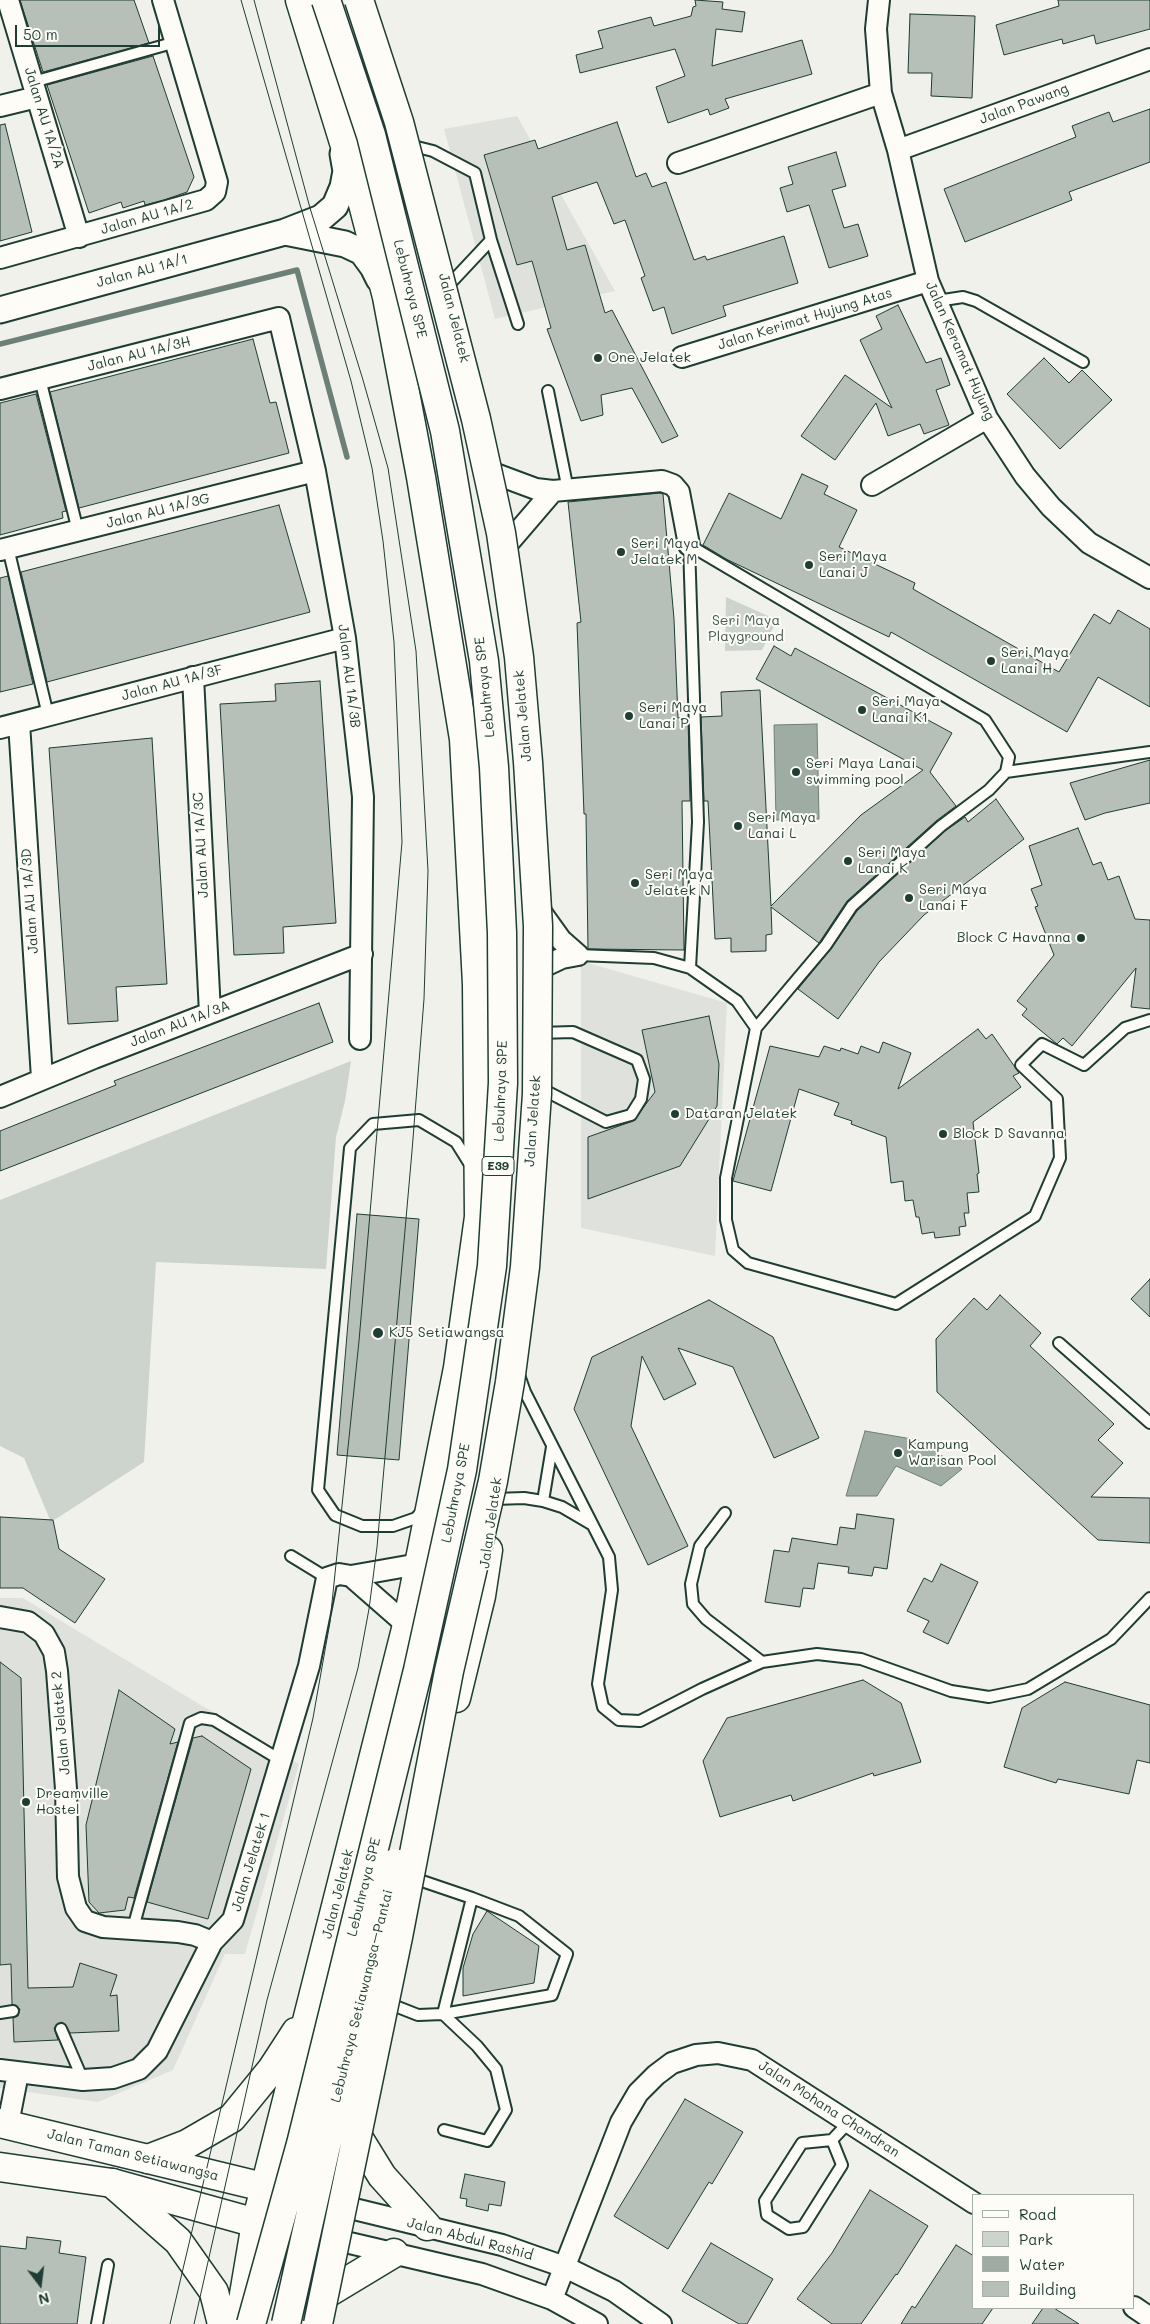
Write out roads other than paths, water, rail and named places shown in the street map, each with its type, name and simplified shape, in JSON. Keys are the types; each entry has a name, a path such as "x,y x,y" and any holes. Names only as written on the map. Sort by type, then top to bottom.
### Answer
{"main road":[{"name":"Jalan Jelatek","path":"239,2324 256,2223 307,2014 407,1625 464,1326 480,1218 477,984 464,739 420,477 387,298 363,204 300,0"},
{"name":"Lebuhraya SPE","path":"251,2324 301,2144 418,1670 462,1470 492,1266 503,1083 502,933 494,767 484,661 445,431 371,135 326,0"},
{"name":"E39","path":"359,0 399,122 474,409 501,533 520,676 528,762 537,917 537,1094 525,1267 510,1382 493,1482 449,1671"},
{"name":"Jalan Jelatek","path":"293,2324 309,2234 309,2198 333,2094 405,1864 444,1751 481,1596 514,1362 538,1033 529,787 518,648 493,473 409,145 363,0"},
{"path":"363,204 377,172 393,154 409,145"},
{"name":"Lebuhraya Setiawangsa–Pantai","path":"286,2324 325,2150 404,1825 449,1671"},
{"path":"318,2324 398,1937 449,1671"},
{"path":"148,2160 187,2144 232,2118 272,2069 307,2014"},
{"path":"333,2094 356,2136 382,2176 427,2226"},
{"name":"Jalan Taman Setiawangsa","path":"4,2124 265,2188"},
{"path":"0,2167 112,2183 256,2223 309,2234"},
{"path":"112,2183 178,2241 214,2292 222,2324"},
{"name":"Jalan Abdul Rashid","path":"265,2188 309,2198"},
{"path":"300,2324 326,2294 394,2253"}],"street":[{"name":"Jalan AU 1A/2A","path":"8,0 79,237"},
{"name":"Jalan AU 1A/2","path":"0,258 206,200 215,192 217,182 163,0"},
{"name":"Jalan Keramat Hujung","path":"879,0 876,29 881,93 898,150 928,282 987,418 1025,476 1051,507 1089,542 1150,578"},
{"name":"Jalan Pawang","path":"898,150 1150,59"},
{"path":"0,106 35,90"},
{"path":"678,163 881,93"},
{"name":"Jalan AU 1A/1","path":"0,310 285,232 321,218 335,206 343,187 346,171 338,120"},
{"name":"Jalan AU 1A/1","path":"285,232 345,244 362,252 373,267 387,298"},
{"name":"Jalan Kerimat Hujung Atas","path":"682,357 928,282"},
{"name":"Jalan AU 1A/3H","path":"0,389 279,318"},
{"name":"Jalan AU 1A/3B","path":"279,318 315,471 345,638 363,797 360,1039"},
{"path":"872,485 987,418"},
{"name":"Jalan AU 1A/3G","path":"4,549 315,471"},
{"path":"493,473 536,489 560,491 662,481 674,485 679,492 689,544"},
{"path":"505,547 560,491"},
{"name":"Jalan AU 1A/3F","path":"9,726 345,638"},
{"name":"Jalan AU 1A/3C","path":"192,677 210,1013"},
{"name":"Jalan AU 1A/3D","path":"9,726 42,1078"},
{"path":"534,902 560,940 578,955"},
{"name":"Jalan AU 1A/3A","path":"0,1097 42,1078 362,954"},
{"path":"537,973 545,966 562,958 578,955"},
{"path":"327,1578 339,1574 351,1576 419,1564"},
{"path":"351,1576 407,1625"},
{"name":"Jalan Jelatek 1","path":"9,2071 83,2080 113,2078 139,2069 156,2051 212,1942 232,1920 282,1762 309,1666 327,1578"},
{"name":"Jalan Jelatek 2","path":"0,1617 28,1622 44,1634 54,1652 66,1789 68,1877 76,1908 85,1921 102,1927 178,1932 195,1935 212,1942"},
{"name":"Jalan Mohana Chandran","path":"552,2299 621,2122 638,2093 656,2075 672,2063 696,2055 718,2053 752,2060 972,2202"},
{"path":"4,2124 9,2071"},
{"name":"Jalan Abdul Rashid","path":"309,2198 502,2245 564,2267 614,2291 660,2324"},
{"path":"309,2234 482,2274 552,2299 597,2324"},
{"path":"1135,2308 1150,2318"}],"lane":[{"path":"35,90 176,42"},
{"path":"409,145 433,151 475,173 491,240 518,324"},
{"path":"446,288 491,240"},
{"path":"937,301 963,297 976,301 1083,362"},
{"path":"40,379 78,531"},
{"path":"548,391 560,491"},
{"path":"689,544 985,720 1009,757 1006,772 989,790 941,826 852,906 826,945 756,1028 726,1178 726,1220 733,1250 748,1263 896,1304 1035,1216 1060,1158 1057,1099 1021,1065 1042,1044 1084,1065 1125,1028 1150,1020"},
{"path":"689,544 698,822 690,968"},
{"path":"4,549 48,715"},
{"path":"1006,772 1150,752"},
{"path":"578,955 654,958 690,968 737,1001 756,1028"},
{"path":"535,1086 606,1122 631,1115 641,1099 644,1079 637,1060 573,1032 538,1033"},
{"path":"432,1498 416,1518 393,1526 362,1526 335,1515 318,1490 350,1148 373,1124 418,1120 456,1142 479,1180"},
{"path":"1059,1343 1150,1423"},
{"path":"514,1362 524,1392 609,1557 612,1590 598,1684 603,1707 618,1720 640,1721 702,1689 762,1662 817,1654 861,1659 951,1691 989,1697 1028,1689 1111,1639 1150,1598"},
{"path":"543,1501 552,1447"},
{"path":"495,1499 524,1498 543,1501 562,1507 591,1524"},
{"path":"725,1513 700,1546 691,1584 693,1604 706,1619 762,1662"},
{"path":"291,1556 327,1578"},
{"path":"133,1928 190,1723 201,1718 214,1720 282,1762"},
{"path":"364,1994 418,2015 443,2014 552,1995 567,1954 519,1916 422,1881 405,1864"},
{"path":"443,2014 472,1898"},
{"path":"0,2013 12,2010"},
{"path":"443,2014 477,2046 496,2069 506,2110 487,2141 444,2130"},
{"path":"61,2029 83,2080"},
{"path":"832,2140 842,2165 803,2227 789,2229 767,2215 765,2201 802,2143 832,2140 849,2122"},
{"path":"97,2324 108,2265"}],"water":[{"name":"Seri Maya Lanai swimming pool","path":"817,724 819,819 776,820 774,725"},
{"name":"Kampung Warisan Pool","path":"865,1431 918,1440 962,1469 941,1486 896,1466 877,1496 846,1496"}],"waterway":[{"path":"0,344 297,270 347,457"}],"tram line":[{"path":"170,2324 313,1718 330,1622 359,1341 402,842 394,642 383,541 372,468 351,381 241,0"},
{"path":"194,2324 267,2000 358,1668 369,1609 377,1547 412,1151 424,999 428,871 416,651 388,468 310,208 254,0"}],"place":[{"name":"One Jelatek","path":"598,358"},
{"name":"Seri Maya Jelatek M","path":"621,552"},
{"name":"Seri Maya Lanai J","path":"809,565"},
{"name":"Seri Maya Lanai H","path":"991,661"},
{"name":"Seri Maya Lanai K1","path":"862,710"},
{"name":"Seri Maya Lanai P","path":"629,716"},
{"name":"Seri Maya Lanai swimming pool","path":"796,772"},
{"name":"Seri Maya Lanai L","path":"738,826"},
{"name":"Seri Maya Lanai K","path":"848,861"},
{"name":"Seri Maya Jelatek N","path":"635,883"},
{"name":"Seri Maya Lanai F","path":"909,898"},
{"name":"Block C Havanna","path":"1081,938"},
{"name":"Dataran Jelatek","path":"675,1114"},
{"name":"Block D Savanna","path":"943,1134"},
{"name":"KJ5 Setiawangsa","path":"378,1333"},
{"name":"Kampung Warisan Pool","path":"898,1453"},
{"name":"Dreamville Hostel","path":"26,1802"}],"park label":[{"name":"Seri Maya Playground","path":"746,630"}]}
